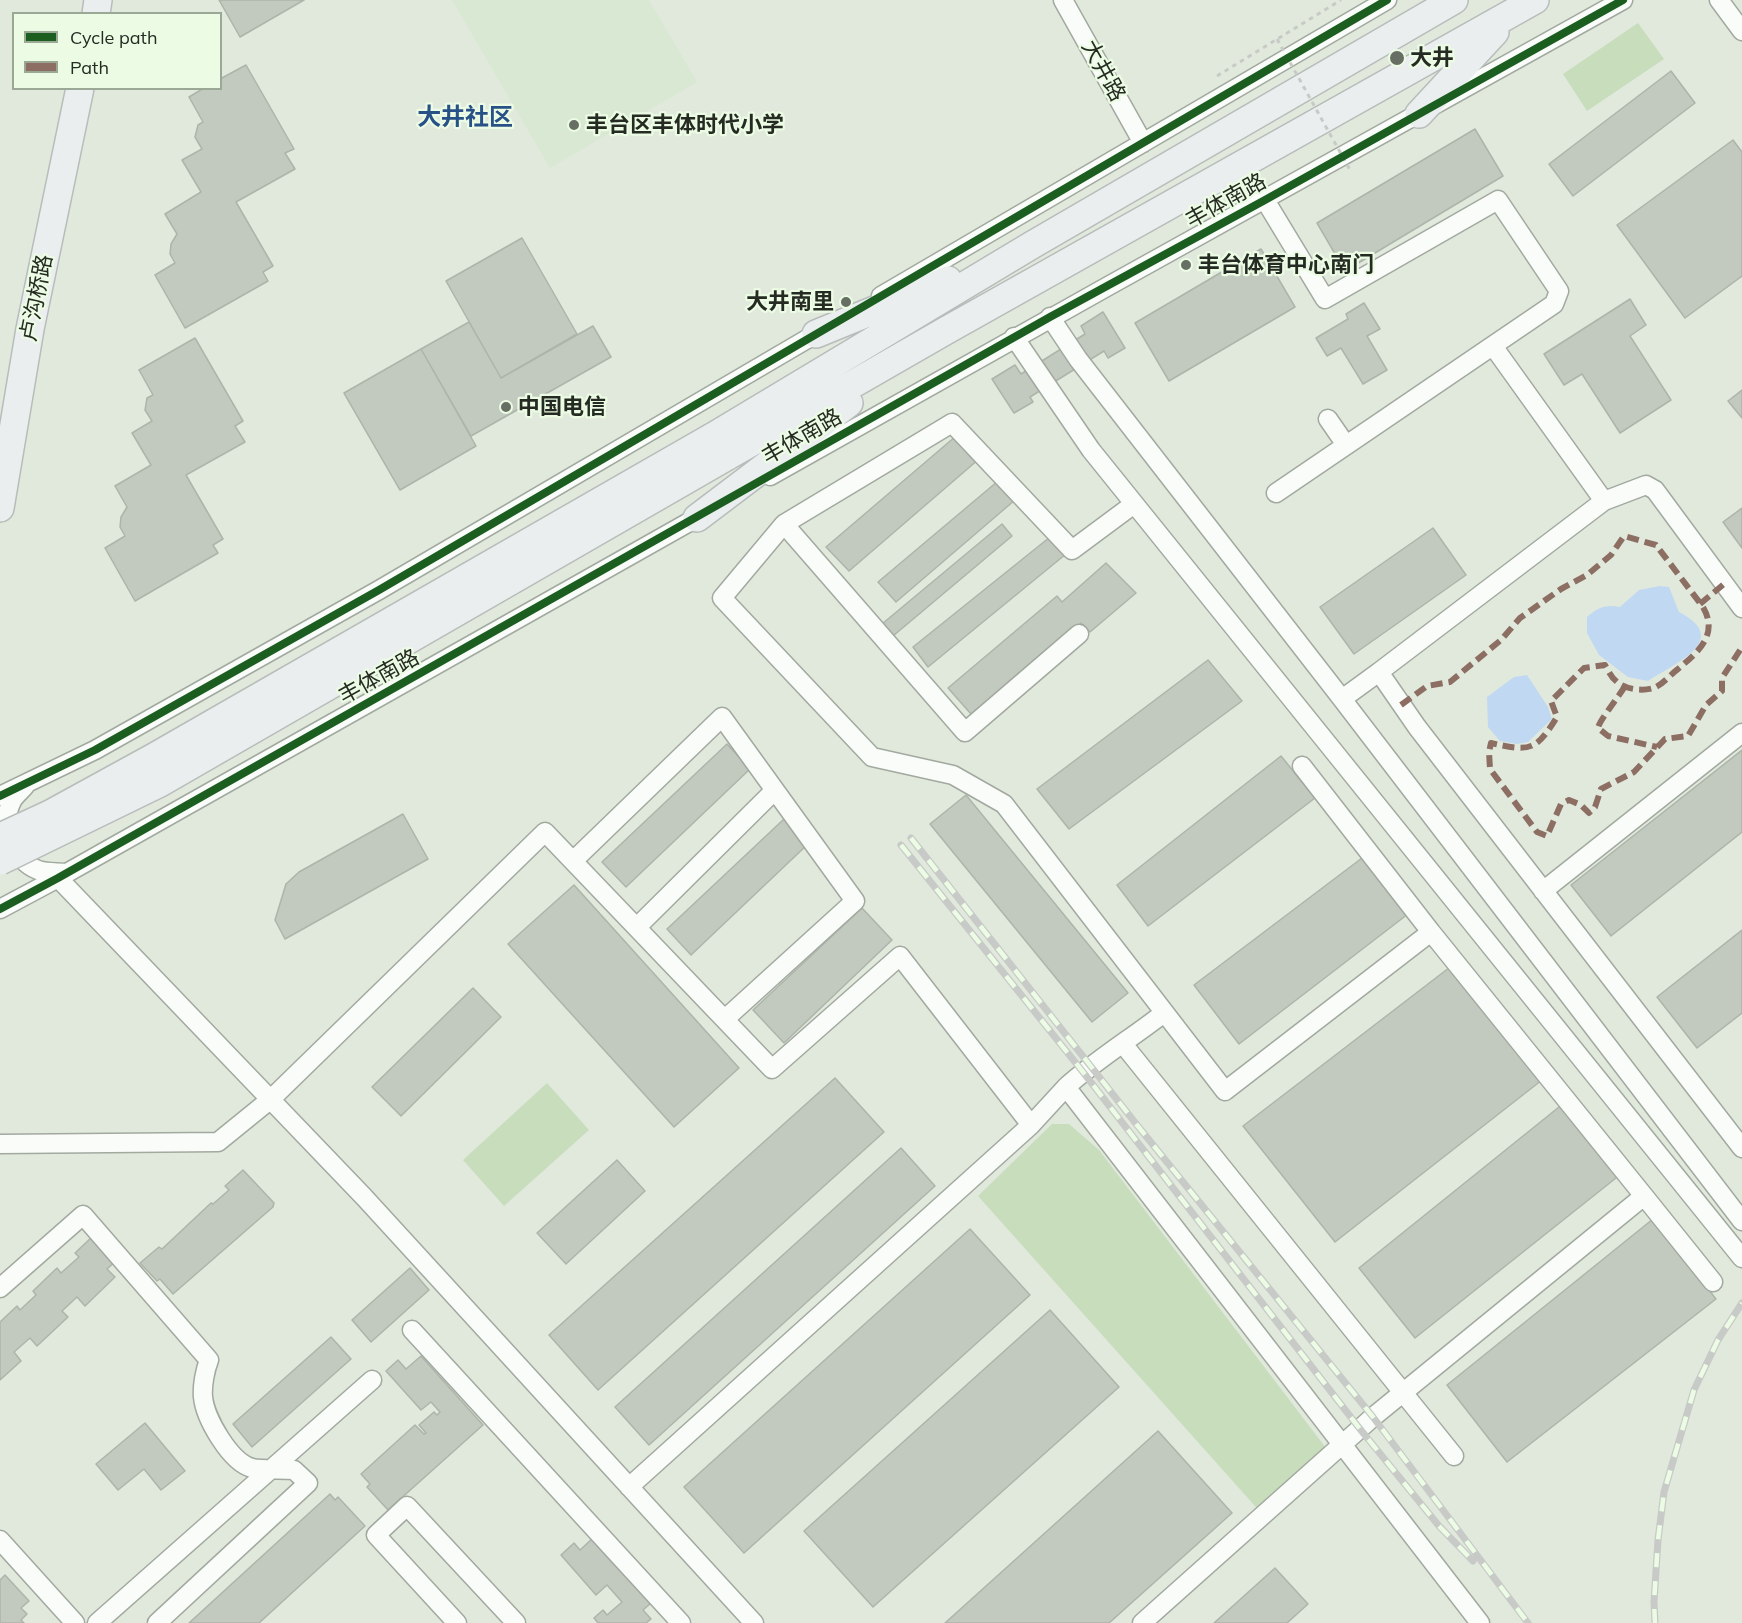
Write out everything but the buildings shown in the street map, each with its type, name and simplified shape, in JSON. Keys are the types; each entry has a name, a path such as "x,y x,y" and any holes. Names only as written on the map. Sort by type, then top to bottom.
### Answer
{"highway":[{"name":"丰体南路","path":"0,861 160,783 719,447 1032,245 1445,4"},
{"path":"1419,114 1525,6"},
{"name":"丰体南路","path":"0,837 50,814 719,447 947,330 1525,6"},
{"name":"卢沟桥路","path":"0,508 30,329 80,90"},
{"path":"816,334 1032,245"},
{"path":"697,518 947,330"}],"street":[{"name":"大井路","path":"1063,0 1143,143"},
{"path":"0,796 95,750 379,590 1143,143 1362,6 1387,0"},
{"name":"丰体南路","path":"0,909 1050,317 1623,0"},
{"path":"1719,0 1742,31"},
{"path":"1264,200 1325,299 1498,200 1559,291 1554,304 1276,492"},
{"path":"1050,317 1078,359 1742,1221"},
{"path":"1014,338 1091,450 1742,1258"},
{"path":"1493,346 1604,501"},
{"path":"1328,419 1346,445"},
{"path":"1134,504 1072,550 952,423 784,524 722,598 872,758 953,775 1004,804 1225,1091 1431,932"},
{"path":"1342,699 1604,501 1646,485 1655,490 1742,608"},
{"path":"784,524 965,732 1079,634"},
{"path":"1379,672 1417,728 1742,1148"},
{"path":"573,861 722,717 855,901 725,1019"},
{"path":"1543,891 1742,732"},
{"path":"1302,766 1431,932 1713,1282"},
{"path":"28,783 13,800 7,828 11,843 22,859 38,870 62,876 364,1197 754,1623"},
{"path":"636,927 774,791"},
{"path":"0,1144 218,1142 271,1099 545,832 772,1069 900,956 1032,1125"},
{"path":"630,1487 1032,1125 1066,1087 1090,1065 1164,1013"},
{"path":"1123,1044 1454,1456"},
{"path":"1066,1087 1480,1623"},
{"path":"1142,1623 1403,1392 1644,1196"},
{"path":"0,1288 83,1215 209,1360 203,1397 221,1442 239,1461 252,1468 294,1470 308,1483 158,1623"},
{"path":"412,1330 681,1623"},
{"path":"97,1623 372,1380"},
{"path":"457,1623 376,1535 407,1506 516,1623"},
{"path":"0,1540 75,1623"}],"path":[{"path":"1217,76 1341,0"},
{"path":"1277,39 1350,170"}],"shaded area":[{"name":"丰台区丰体时代小学","path":"452,0 649,0 697,82 550,168"},
{"path":"1638,23 1664,59 1587,111 1563,74"},
{"path":"547,1083 589,1130 504,1206 463,1160"},
{"path":"1052,1124 1069,1124 1099,1150 1329,1452 1263,1515 978,1196"}],"water":[{"path":"1660,586 1669,587 1679,612 1694,622 1701,632 1700,642 1694,651 1648,681 1628,677 1599,655 1587,633 1587,617 1602,607 1620,607 1639,590"},
{"path":"1527,675 1548,707 1552,719 1528,742 1517,744 1500,741 1488,727 1487,697 1514,677"}],"railway":[{"path":"911,838 1137,1125 1373,1417 1528,1623"},
{"path":"901,845 1083,1072 1360,1429 1439,1526 1473,1561"},
{"path":"1655,1623 1658,1540 1664,1492 1694,1390 1718,1340 1742,1303"}],"marked path":[{"path":"1401,705 1427,686 1450,682 1501,640 1520,618 1561,589 1587,575 1611,555 1624,536 1656,545 1703,607 1709,626 1699,649 1662,683 1646,689 1635,689 1620,684 1605,665 1584,668 1551,701 1557,717 1537,743 1523,748 1491,743 1490,769 1537,832 1547,836 1561,804 1569,800 1581,805 1589,813 1595,807 1601,789 1634,772 1665,739 1688,736 1706,705 1722,691 1722,678 1742,647"},
{"path":"1700,604 1724,584"},
{"path":"1625,686 1598,728 1608,736 1657,747"}],"cycle path":[{"path":"0,796 95,750 379,590 1387,0"},
{"path":"0,909 1050,317 1623,0"}],"place":[{"name":"大井","path":"1397,58"},
{"name":"丰台区丰体时代小学","path":"574,125"},
{"name":"丰台体育中心南门","path":"1186,265"},
{"name":"大井南里","path":"846,302"},
{"name":"中国电信","path":"506,407"}],"district":[{"name":"大井社区","path":"465,118"}]}
